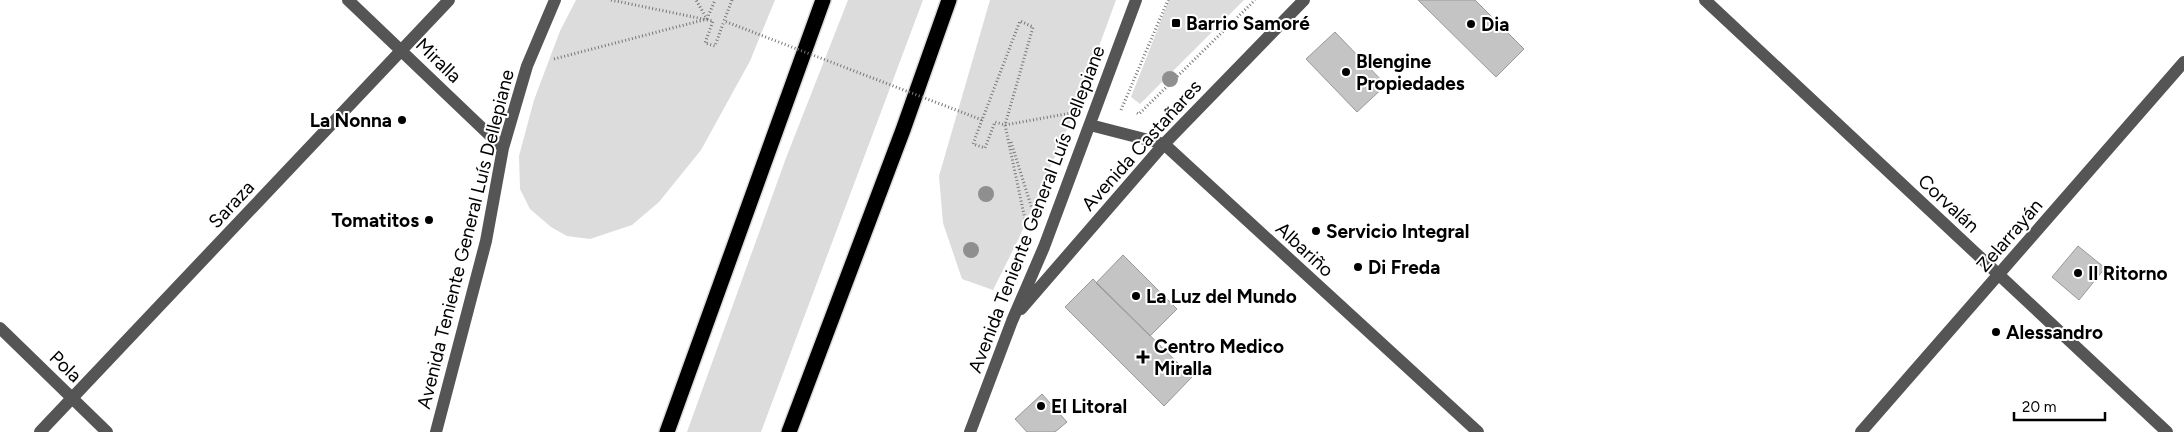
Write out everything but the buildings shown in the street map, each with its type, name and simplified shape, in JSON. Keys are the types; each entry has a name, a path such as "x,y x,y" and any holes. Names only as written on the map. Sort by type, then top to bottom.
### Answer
{"highway":[{"path":"668,432 823,0"},
{"path":"789,432 903,130 949,0"}],"street":[{"name":"Miralla","path":"348,0 503,148"},
{"name":"Saraza","path":"40,432 449,0"},
{"name":"Avenida Teniente General Luís Dellepiane","path":"436,432 486,241 503,148 527,66 555,0"},
{"name":"Avenida Teniente General Luís Dellepiane","path":"970,432 1012,321 1044,247 1136,0"},
{"name":"Avenida Castañares","path":"1012,321 1164,144 1304,0"},
{"name":"Corvalán","path":"1706,0 1998,276 2168,432"},
{"name":"Zelarrayán","path":"1861,432 2184,62"},
{"name":"Albariño","path":"1090,125 1164,144 1478,432"},
{"name":"Pola","path":"0,328 107,432"}],"path":[{"path":"611,0 713,21 706,43 715,46 732,0"},
{"path":"696,0 707,19"},
{"path":"707,19 715,0"},
{"path":"1168,0 1121,110 1139,114 1254,0"},
{"path":"527,66 707,19"},
{"path":"724,21 982,120"},
{"path":"1027,230 1005,125 1033,27 1020,21 973,144 985,148 995,122 1005,125 1096,109"},
{"path":"1005,125 1044,247"}],"shaded area":[{"path":"576,0 775,0 750,61 701,150 659,202 632,225 590,239 567,236 551,227 530,209 520,189 519,156 534,100 560,31"},
{"path":"848,0 923,0 761,432 687,432 786,158"},
{"path":"990,0 1116,0 1076,109 1018,240 993,290 962,279 943,223 939,176"},
{"path":"1169,0 1244,0 1140,104 1131,97"}],"place":[{"name":"Barrio Samoré","path":"1176,23"},
{"name":"Dia","path":"1471,24"},
{"name":"Blengine Propiedades","path":"1346,72"},
{"name":"La Nonna","path":"402,120"},
{"name":"Tomatitos","path":"429,220"},
{"name":"Servicio Integral","path":"1316,231"},
{"name":"Di Freda","path":"1358,267"},
{"name":"Il Ritorno","path":"2078,273"},
{"name":"La Luz del Mundo","path":"1136,296"},
{"name":"Alessandro","path":"1996,332"},
{"name":"Centro Medico Miralla","path":"1143,357"},
{"name":"El Litoral","path":"1041,406"}]}
